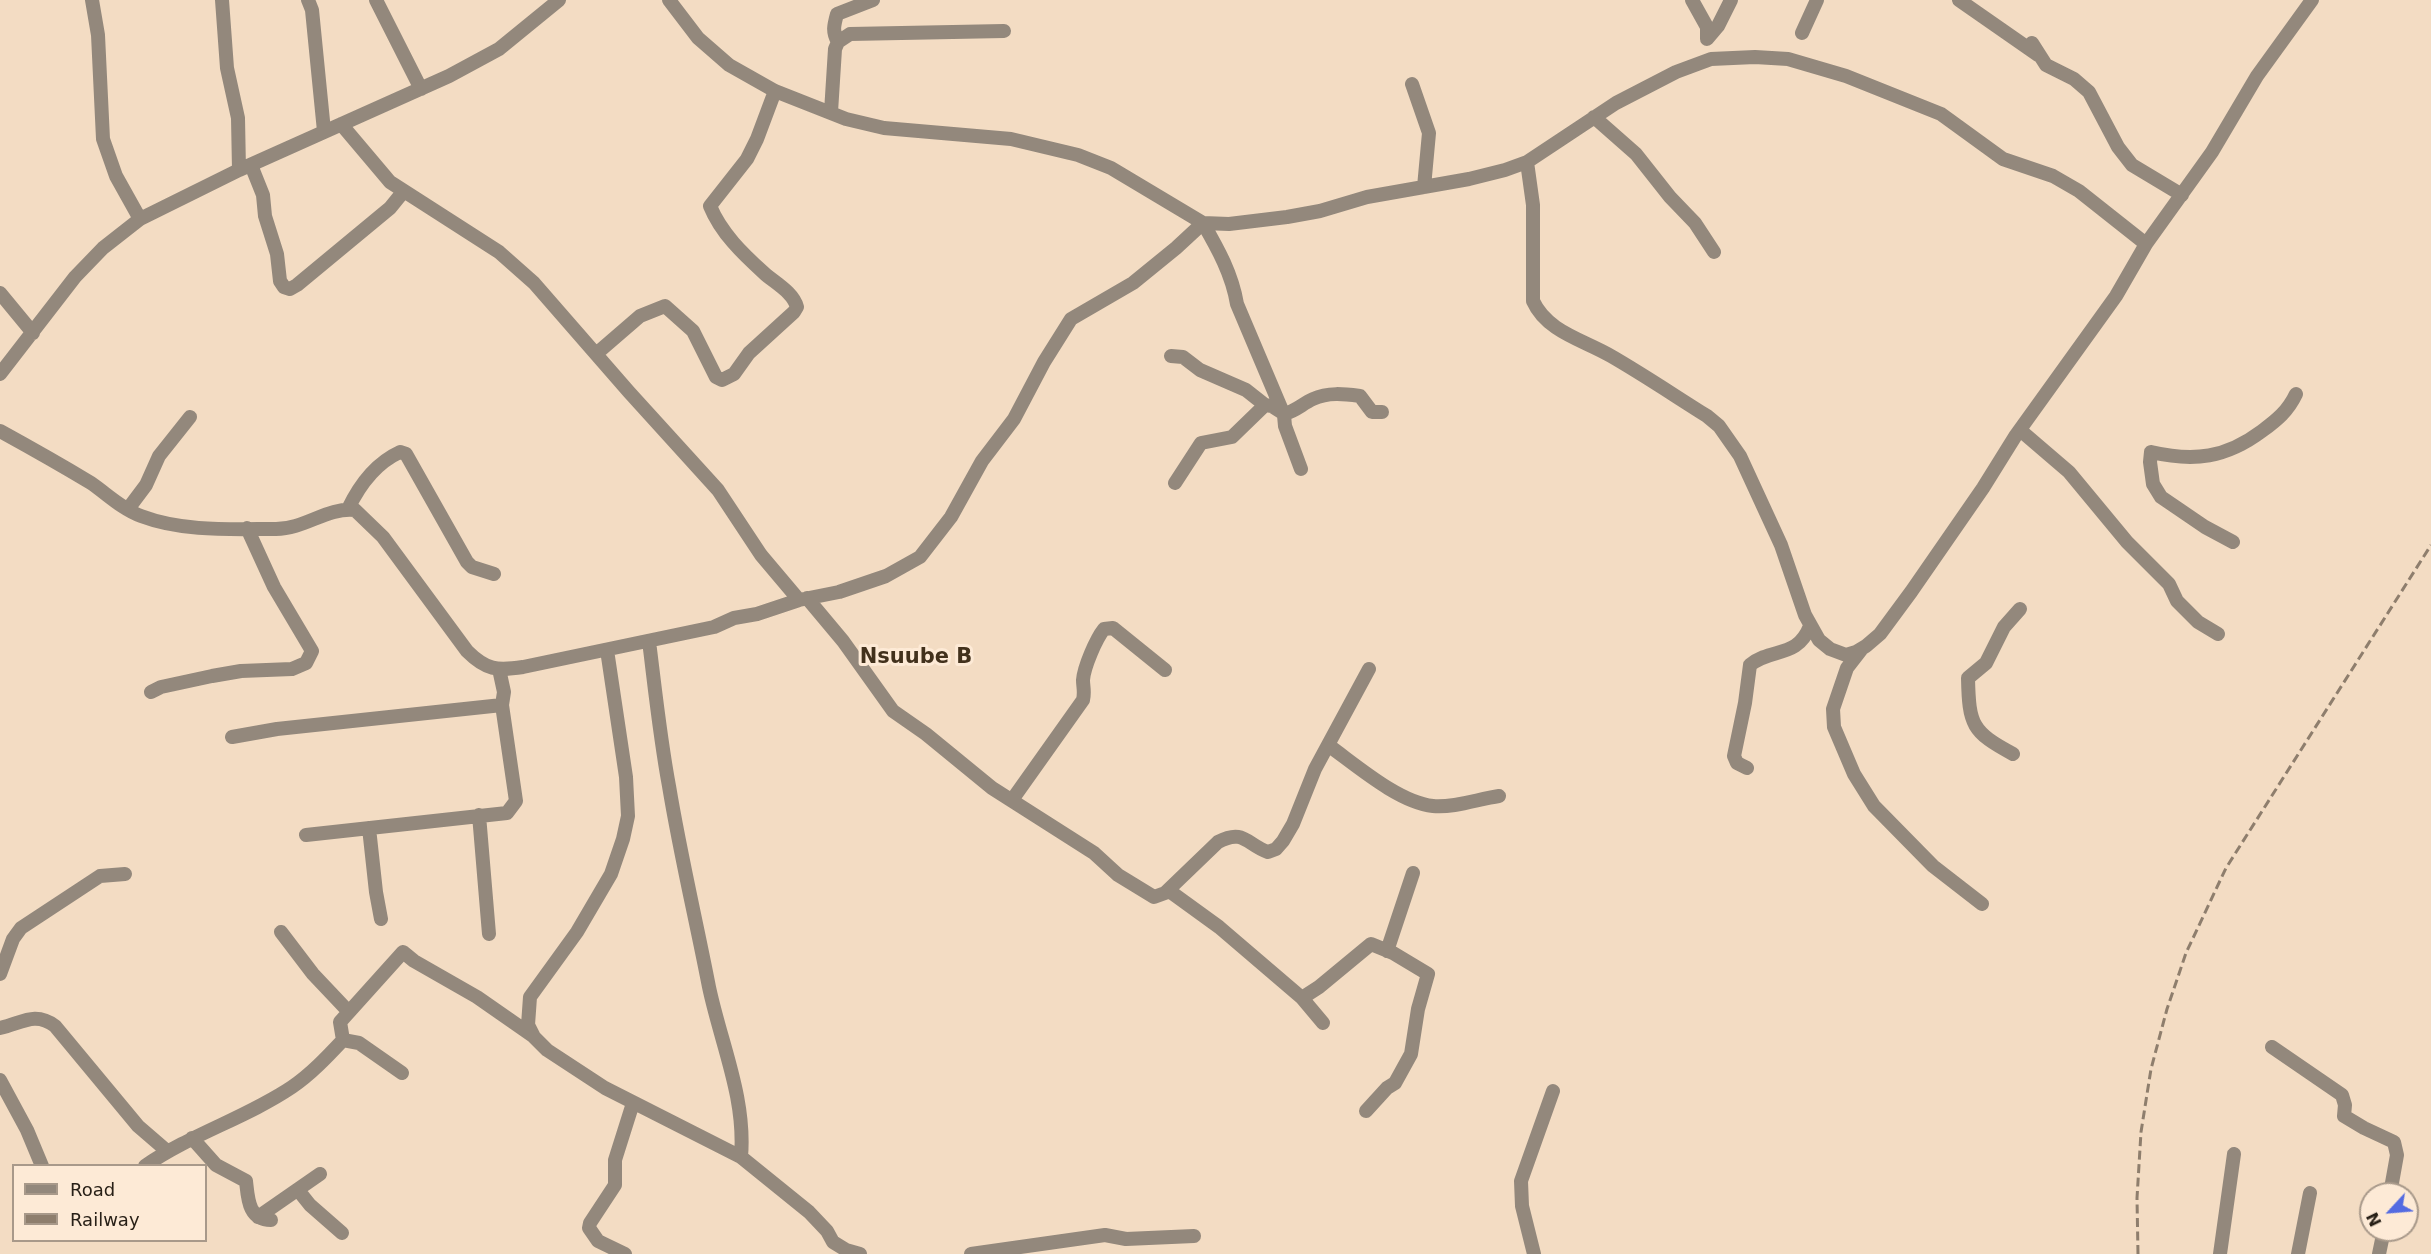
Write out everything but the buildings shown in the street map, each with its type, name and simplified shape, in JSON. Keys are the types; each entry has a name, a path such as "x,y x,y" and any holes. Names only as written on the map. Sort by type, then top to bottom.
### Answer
{"street":[{"path":"92,0 98,35 103,139 116,176 140,219"},
{"path":"222,0 227,68 238,118 245,167 263,195 265,216 277,254 280,281 284,287 290,289 297,285 390,208 403,192"},
{"path":"308,0 312,10 324,132"},
{"path":"376,0 421,89"},
{"path":"0,374 75,277 103,248 140,219 245,167 421,89 499,49 559,0"},
{"path":"669,0 698,38 752,80 774,91 884,128 1011,139 1078,155 1111,168 1203,223 1223,257 1238,304 1284,414 1285,426 1301,469"},
{"path":"838,42 834,36 837,14 873,0"},
{"path":"1692,0 1707,27 1707,39 1700,63"},
{"path":"1707,39 1718,26 1731,0"},
{"path":"1802,33 1817,0"},
{"path":"1959,0 2040,57"},
{"path":"1982,904 1933,866 1874,806 1854,774 1834,727 1833,708 1847,668 1862,649 1880,634 1911,592 2020,430 2116,296 2146,244 2212,152 2257,76 2312,0"},
{"path":"831,112 835,50 838,42 850,34 1004,31"},
{"path":"2032,43 2046,65 2074,79 2089,92 2124,156 2132,165 2182,195"},
{"path":"0,431 66,468 140,516 188,526 295,528 338,510 348,509 361,513 382,537 467,651 478,662 499,669 523,667 714,627 734,618 757,614 886,576 920,557 951,517 982,461 1014,419 1044,362 1071,319 1132,283 1203,223 1229,224 1287,218 1367,197 1505,170 1527,162 1594,117 1666,77 1700,63 1729,57 1788,59 1876,86 1941,114 2003,159 2052,176 2079,191 2146,244"},
{"path":"1412,84 1429,133 1424,187"},
{"path":"596,354 640,316 665,306 693,331 716,376 722,380 734,374 749,353 794,312 797,307 791,296 727,236 710,206 747,159 757,139 774,91"},
{"path":"1594,117 1636,154 1670,197 1690,216 1714,252"},
{"path":"341,124 379,171 403,192 458,224 518,267 718,490 761,555 843,641 893,711 926,734 992,788 1094,853 1118,874 1151,895 1159,896 1168,890 1218,842 1227,837 1242,836 1264,851 1276,849 1293,824 1309,783 1369,669"},
{"path":"1527,162 1533,205 1533,301 1537,310 1556,328 1611,356 1707,416 1719,426 1740,456 1766,509 1781,544 1810,627 1819,640 1838,653 1846,655 1862,649"},
{"path":"0,293 33,333"},
{"path":"1171,356 1182,357 1208,374 1246,390 1265,405 1272,406 1284,414 1295,411 1313,399 1346,393 1360,396 1372,412 1382,412"},
{"path":"2233,542 2205,527 2161,497 2153,484 2151,452 2193,458 2237,448 2289,409 2296,394"},
{"path":"1174,483 1201,443 1232,437 1265,405"},
{"path":"128,509 146,485 159,456 190,417"},
{"path":"2020,430 2069,472 2127,542 2169,584 2177,601 2198,622 2218,634"},
{"path":"348,509 364,482 393,456 400,452 406,454 467,562 479,570 494,574"},
{"path":"151,692 161,687 212,676 250,670 292,669 306,663 312,651 274,587 246,528"},
{"path":"2013,754 1988,740 1973,724 1968,678 1986,663 2004,627 2020,609"},
{"path":"1747,768 1737,763 1734,756 1750,666 1796,647 1805,639 1810,627"},
{"path":"1012,800 1083,700 1085,692 1083,676 1104,628 1113,628 1165,670"},
{"path":"649,641 668,782 679,841 714,1008 734,1076 743,1134 741,1157"},
{"path":"534,1037 528,1025 530,997 577,932 611,874 628,816 626,777 607,650"},
{"path":"306,835 507,813 516,801 508,732 502,705 504,692 499,669"},
{"path":"232,737 278,729 502,705"},
{"path":"1328,745 1386,786 1421,803 1434,806 1444,805 1498,795"},
{"path":"479,815 489,934"},
{"path":"369,828 381,919"},
{"path":"1387,951 1413,873"},
{"path":"0,974 13,939 21,928 100,876 125,874"},
{"path":"1168,890 1219,927 1302,998 1323,1023"},
{"path":"281,932 313,974 348,1011"},
{"path":"1302,998 1319,987 1371,944 1428,974 1418,1009 1411,1054 1395,1083 1387,1088 1366,1111"},
{"path":"343,1040 340,1022 404,952 414,961 477,997 534,1037 547,1050 605,1088 741,1157 809,1212 827,1231 831,1248 860,1254"},
{"path":"0,1028 40,1017 55,1026 138,1126 166,1151"},
{"path":"343,1040 359,1043 402,1073"},
{"path":"148,1164 166,1151 294,1086 313,1071 343,1040"},
{"path":"2272,1047 2342,1095 2345,1106 2344,1116 2351,1122 2394,1142 2397,1155 2392,1182"},
{"path":"0,1080 27,1130 41,1164"},
{"path":"1534,1254 1522,1206 1521,1181 1553,1091"},
{"path":"625,1254 598,1241 589,1228 615,1185 615,1160 633,1103"},
{"path":"192,1138 216,1166 246,1181 250,1208 264,1218 320,1174"},
{"path":"2220,1254 2234,1154"},
{"path":"298,1190 310,1205 342,1233"},
{"path":"2298,1254 2310,1193"},
{"path":"971,1254 1105,1234 1126,1239 1194,1236"}],"railway":[{"path":"2138,1254 2137,1198 2141,1132 2151,1069 2167,1009 2186,953 2226,868 2431,545"}],"district":[{"name":"Nsuube B","path":"916,658"}]}
